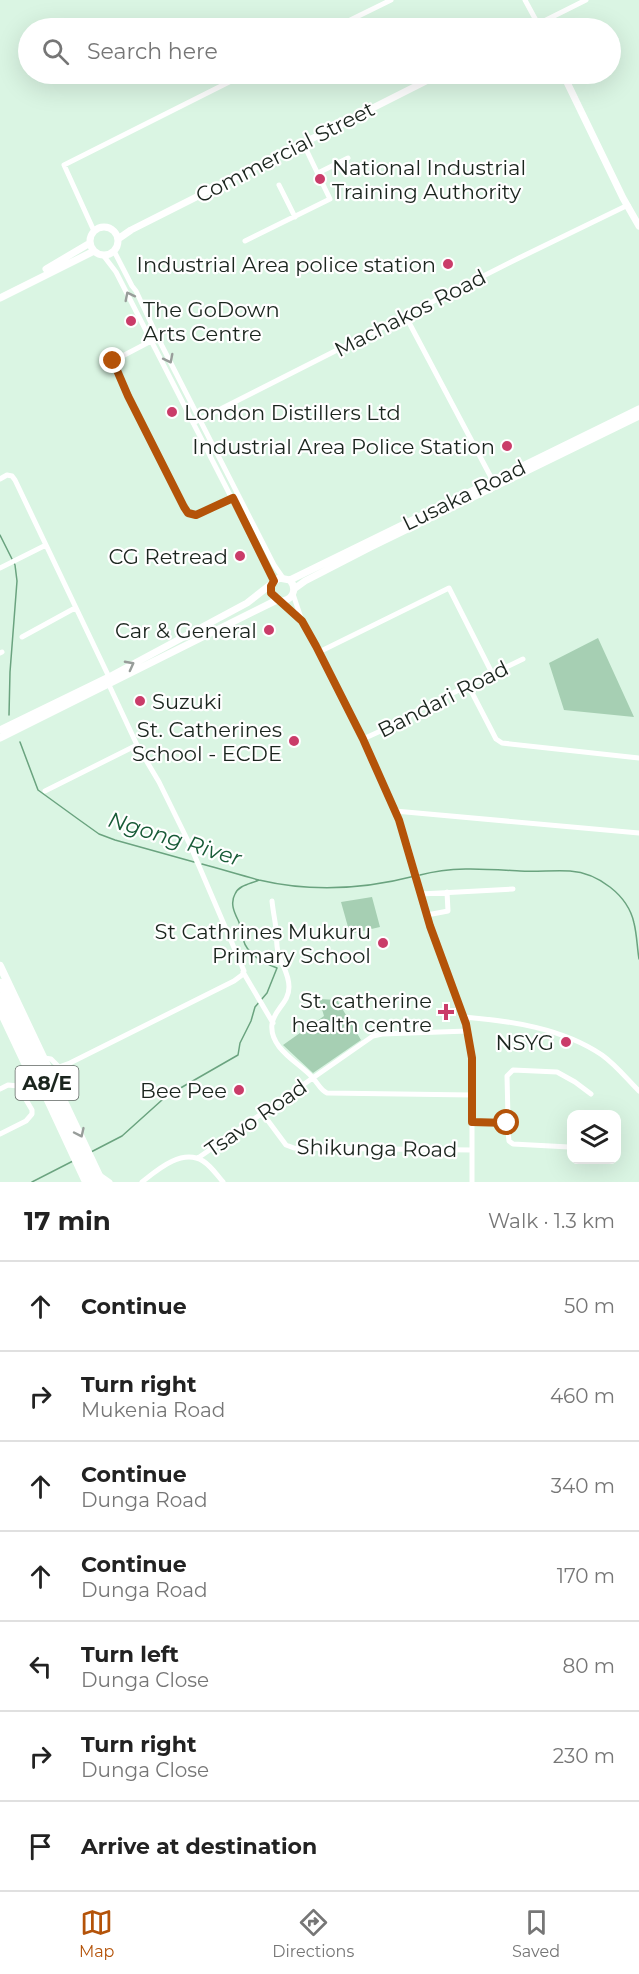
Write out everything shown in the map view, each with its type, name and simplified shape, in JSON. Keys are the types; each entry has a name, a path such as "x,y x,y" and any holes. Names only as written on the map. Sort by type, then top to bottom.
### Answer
{"highway":[{"path":"0,966 101,1178"},
{"name":"A8/E","path":"0,983 94,1182"},
{"name":"A8/E","path":"0,997 86,1182"},
{"path":"0,1010 81,1182"}],"main road":[{"name":"Commercial Street","path":"118,239 131,230 420,84"},
{"path":"567,84 639,226"},
{"path":"104,227 114,231 118,239 114,251 103,255 92,247 94,231 104,227"},
{"name":"Commercial Street","path":"114,231 131,230"},
{"path":"0,292 92,247"},
{"path":"0,298 92,247"},
{"name":"Lusaka Road","path":"286,579 639,409"},
{"name":"Lusaka Road","path":"293,592 362,552 639,416"},
{"path":"0,730 109,677 246,603 272,583 286,579 293,592 287,600 278,600 0,738"},
{"path":"272,583 271,593 278,600"}],"street":[{"path":"354,18 391,0"},
{"path":"525,0 535,18"},
{"path":"553,18 586,0"},
{"path":"94,231 64,165 225,84"},
{"path":"245,242 330,199 303,143"},
{"path":"318,173 348,158"},
{"path":"279,185 295,216"},
{"name":"Machakos Road","path":"193,423 628,205"},
{"path":"114,251 199,420 272,583"},
{"path":"103,255 116,272 193,423 274,565 286,579"},
{"path":"405,315 493,481"},
{"path":"158,338 113,361 128,396 188,513 196,515 235,497"},
{"path":"0,479 7,475 15,480 109,677"},
{"path":"0,568 46,545"},
{"path":"319,652 449,588 492,673"},
{"path":"293,592 302,621 363,739 395,811 427,915 464,1017 472,1058 472,1182"},
{"path":"278,600 302,621"},
{"path":"22,637 75,608"},
{"name":"Bandari Road","path":"363,739 523,659"},
{"path":"110,685 138,746 159,782 190,845 244,969 243,972 273,1023"},
{"path":"468,685 498,742 639,758"},
{"path":"45,791 138,746"},
{"path":"395,811 639,833"},
{"path":"421,894 513,889"},
{"path":"427,915 448,911 447,892"},
{"path":"272,902 278,952 286,969 289,985 287,999 276,1014 272,1031 277,1044 314,1078 323,1092 472,1095"},
{"path":"44,1058 51,1059 59,1067 70,1063 234,981 243,972"},
{"path":"464,1017 541,1029 570,1037 604,1057 639,1091"},
{"name":"Tsavo Road","path":"198,1158 378,1034 468,1031"},
{"path":"567,1147 508,1142 507,1076 513,1070 556,1072 576,1082 591,1095"},
{"path":"0,1089 13,1084 18,1086 32,1110 32,1114 26,1121 0,1134"},
{"name":"Shikunga Road","path":"263,1114 286,1145 294,1148 472,1150"},
{"path":"472,1122 507,1123"},
{"path":"142,1182 157,1170 178,1159 191,1157 198,1158 209,1165 223,1182"},
{"path":"101,1178 110,1182"}],"green space":[{"path":"598,638 634,717 564,710 549,663"},
{"path":"372,897 380,927 350,934 341,902"},
{"path":"319,999 337,1000 361,1040 313,1073 283,1045 324,1016"}],"waterway":[{"name":"Ngong River","path":"0,535 15,565 17,581 9,715"},
{"name":"Ngong River","path":"20,742 38,790 99,834 194,862"},
{"name":"Ngong River","path":"202,864 259,880 298,886 357,886 415,876"},
{"name":"Ngong River","path":"420,875 445,870 470,869 570,871 591,876 610,887 631,913 639,959"},
{"name":"Ngong River","path":"91,1152 122,1136 162,1100 177,1090 238,1055 240,1043 255,1007 267,993 277,968 261,961 248,949 233,907 237,891 259,880"},
{"name":"Ngong River","path":"32,1182 73,1161"}],"place":[{"name":"National Industrial Training Authority","path":"320,179"},
{"name":"Industrial Area police station","path":"448,264"},
{"name":"The GoDown Arts Centre","path":"131,321"},
{"name":"London Distillers Ltd","path":"172,412"},
{"name":"Industrial Area Police Station","path":"507,446"},
{"name":"CG Retread","path":"240,556"},
{"name":"Car & General","path":"269,630"},
{"name":"Suzuki","path":"140,701"},
{"name":"St. Catherines School - ECDE","path":"294,741"},
{"name":"St Cathrines Mukuru Primary School","path":"383,943"},
{"name":"St. catherine health centre","path":"446,1012"},
{"name":"NSYG","path":"566,1042"},
{"name":"Bee Pee","path":"239,1090"}],"route":[{"path":"113,361 128,396 188,513 201,514 233,498 274,581 270,590 273,597 302,621 316,646 363,739 408,844 430,926 466,1024 472,1058 472,1122 507,1123"}]}
